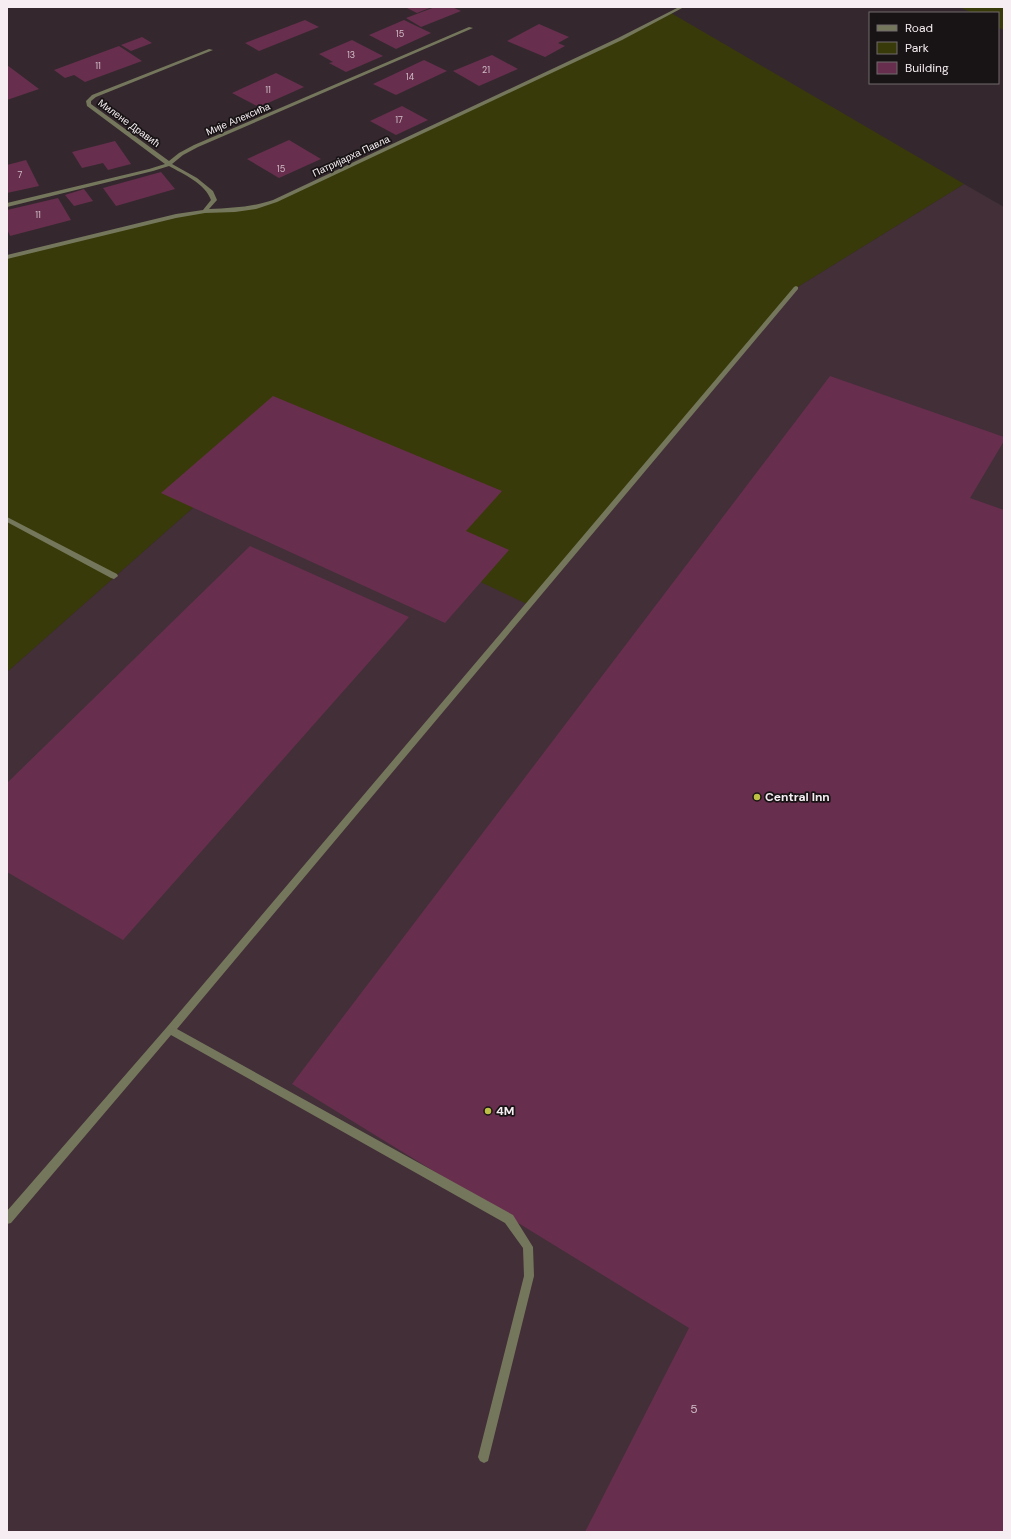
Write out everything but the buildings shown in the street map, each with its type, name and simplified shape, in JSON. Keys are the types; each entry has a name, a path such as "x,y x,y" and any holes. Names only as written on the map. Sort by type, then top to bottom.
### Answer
{"street":[{"name":"Патријарха Павла","path":"7,257 176,216 205,211 235,210 256,207 275,201 358,164 599,49 682,7"},
{"name":"Мије Алексића","path":"7,205 151,170 169,164 181,154 196,146 471,28"},
{"name":"Милене Дравић","path":"205,211 214,200 211,192 195,179 169,164 90,105 88,101 94,96 211,50"},
{"path":"7,1218 170,1030 796,288"},
{"path":"7,519 114,576"},
{"path":"170,1030 509,1219 528,1248 529,1276 484,1457"}],"shaded area":[{"path":"964,184 1004,207 1004,1532 7,1532 7,672 239,467 796,288"}],"green space":[{"path":"960,7 1004,7 1004,30 999,28 999,12 970,12"},
{"path":"671,13 964,184 796,288 529,605 239,467 7,672 7,257 205,211 235,210 275,201 620,39"}],"place":[{"name":"Central Inn","path":"757,797"},
{"name":"4M","path":"488,1111"}]}
